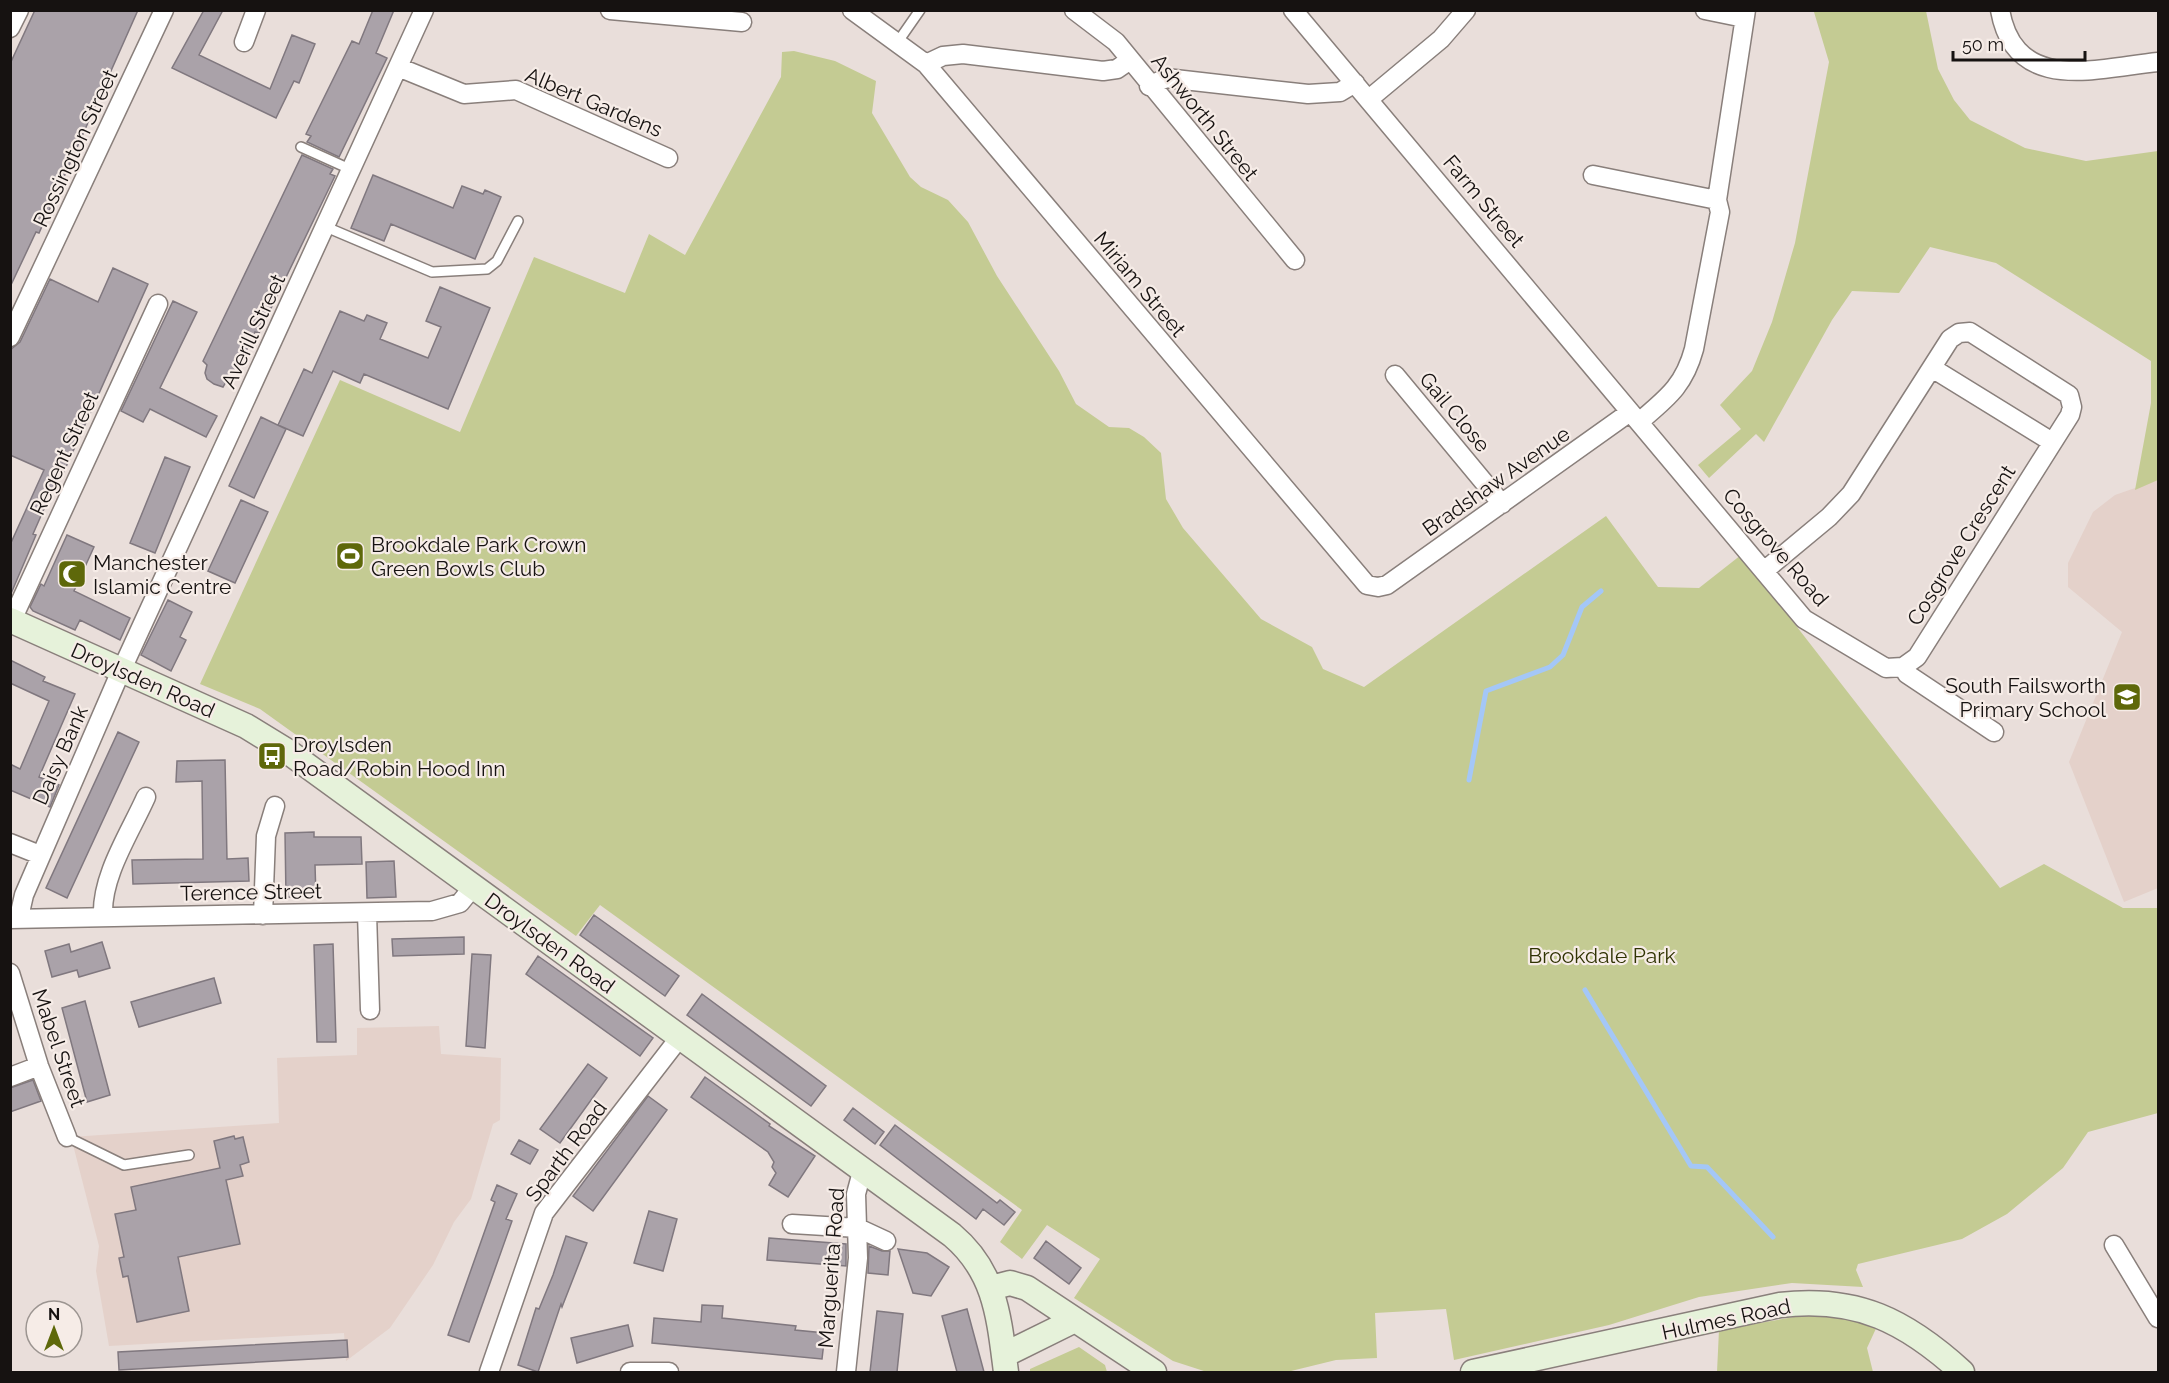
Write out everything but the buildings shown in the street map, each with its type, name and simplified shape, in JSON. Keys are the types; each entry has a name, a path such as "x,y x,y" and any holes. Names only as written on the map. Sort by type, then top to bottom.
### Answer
{"street":[{"path":"10,28 19,10"},
{"name":"Rossington Street","path":"10,337 164,10"},
{"path":"244,42 256,10"},
{"name":"Averill Street","path":"122,670 424,10"},
{"path":"610,10 742,21"},
{"name":"Miriam Street","path":"852,10 926,64 1358,578 1367,585 1378,587 1387,585"},
{"name":"Ashworth Street","path":"1074,10 1106,33 1130,60 1149,86 1295,260"},
{"name":"Farm Street","path":"1293,10 1370,99 1634,418"},
{"path":"1370,99 1441,39 1466,10"},
{"path":"1705,10 1745,14"},
{"path":"2000,10 2014,47 2024,59 2051,70 2158,62"},
{"name":"Bradshaw Avenue","path":"1387,585 1502,504 1677,390 1688,370 1720,212 1717,200 1745,14"},
{"path":"926,64 943,56 963,54 1102,71 1117,69 1130,60"},
{"name":"Albert Gardens","path":"398,67 464,94 516,90 668,158"},
{"path":"1149,86 1166,78 1308,94 1330,94 1355,83"},
{"path":"1593,176 1717,200"},
{"name":"Regent Street","path":"11,620 158,304"},
{"name":"Cosgrove Crescent","path":"1764,571 1829,517 1851,494 1950,339 1959,333 1970,332 2069,395 2072,407 2070,415 1917,657 1903,667"},
{"path":"1932,368 2052,442"},
{"name":"Gail Close","path":"1395,375 1502,504"},
{"name":"Cosgrove Road","path":"1634,418 1803,619 1886,668 1903,667"},
{"name":"Droylsden Road","path":"11,620 256,732 287,751 863,1168 968,1248 991,1288 998,1313 1005,1364"},
{"path":"1903,667 1907,674 1994,732"},
{"name":"Daisy Bank","path":"15,918 40,855 122,670"},
{"path":"103,916 104,896 110,878 146,797"},
{"path":"262,915 266,836 276,806"},
{"path":"10,843 40,855"},
{"name":"Terence Street","path":"15,918 367,913 444,909 460,903 473,887"},
{"path":"367,913 370,1010"},
{"name":"Mabel Street","path":"12,985 39,1066 67,1137"},
{"name":"Sparth Road","path":"489,1372 544,1213 680,1037"},
{"path":"10,1077 39,1066"},
{"name":"Marguerita Road","path":"846,1372 858,1258 856,1194 863,1168"},
{"path":"792,1224 858,1228 886,1241"},
{"path":"2114,1245 2158,1318"},
{"path":"991,1288 1010,1283 1027,1288 1073,1321 1154,1372"},
{"name":"Hulmes Road","path":"1488,1371 1780,1305 1805,1302 1852,1307 1888,1320 1914,1332 1962,1372"},
{"path":"1005,1364 1073,1321"},
{"path":"630,1372 669,1372"}],"lane":[{"path":"897,43 920,10"},
{"path":"301,147 352,170"},
{"path":"326,227 432,272 487,269 497,261 518,221"},
{"path":"67,1137 124,1165 189,1155"}],"shaded area":[{"name":"South Failsworth Primary School","path":"2158,480 2158,888 2124,902 2069,762 2122,632 2068,587 2068,563 2093,512 2115,495"},
{"path":"439,1026 441,1054 501,1058 500,1120 493,1124 471,1199 454,1222 433,1265 390,1328 346,1361 344,1333 109,1346 96,1271 99,1246 71,1137 279,1123 277,1058 357,1055 357,1028"}],"green space":[{"path":"1926,11 1938,69 1954,100 1970,120 2025,148 2086,161 2158,151 2158,480 2135,490 2151,403 2151,361 1996,263 1930,247 1899,293 1852,291 1832,320 1764,442 1756,434 1709,478 1698,465 1741,429 1720,405 1752,371 1772,322 1795,243 1829,62 1814,12"},
{"name":"Brookdale Park","path":"794,51 835,61 876,81 872,113 910,177 921,187 948,200 968,222 997,276 1059,371 1076,404 1109,427 1129,428 1144,437 1161,453 1166,499 1183,528 1261,619 1312,647 1323,669 1364,687 1606,516 1658,587 1699,588 1741,555 2000,888 2044,864 2123,908 2158,908 2158,1113 2088,1132 2063,1168 2007,1214 1962,1239 1858,1264 1856,1270 1863,1287 1792,1283 1699,1297 1609,1325 1454,1360 1446,1309 1375,1313 1377,1358 1336,1360 1287,1372 1207,1372 1173,1361 1074,1298 1100,1259 1047,1225 1022,1259 1000,1242 1022,1210 600,905 576,936 260,709 200,684 340,380 460,432 534,257 625,293 649,234 685,255 781,77 782,52"},
{"path":"1823,1312 1879,1322 1867,1348 1873,1372 1717,1372 1719,1330"},
{"path":"1079,1347 1105,1365 1107,1372 1030,1372 1030,1369"}],"waterway":[{"path":"1469,780 1486,691 1550,667 1563,655 1582,607 1601,591"},
{"path":"1585,990 1691,1166 1707,1167 1773,1237"}],"place":[{"name":"Brookdale Park Crown Green Bowls Club","path":"350,556"},
{"name":"Manchester Islamic Centre","path":"72,574"},
{"name":"South Failsworth Primary School","path":"2127,697"},
{"name":"Droylsden Road/Robin Hood Inn","path":"272,756"}]}
